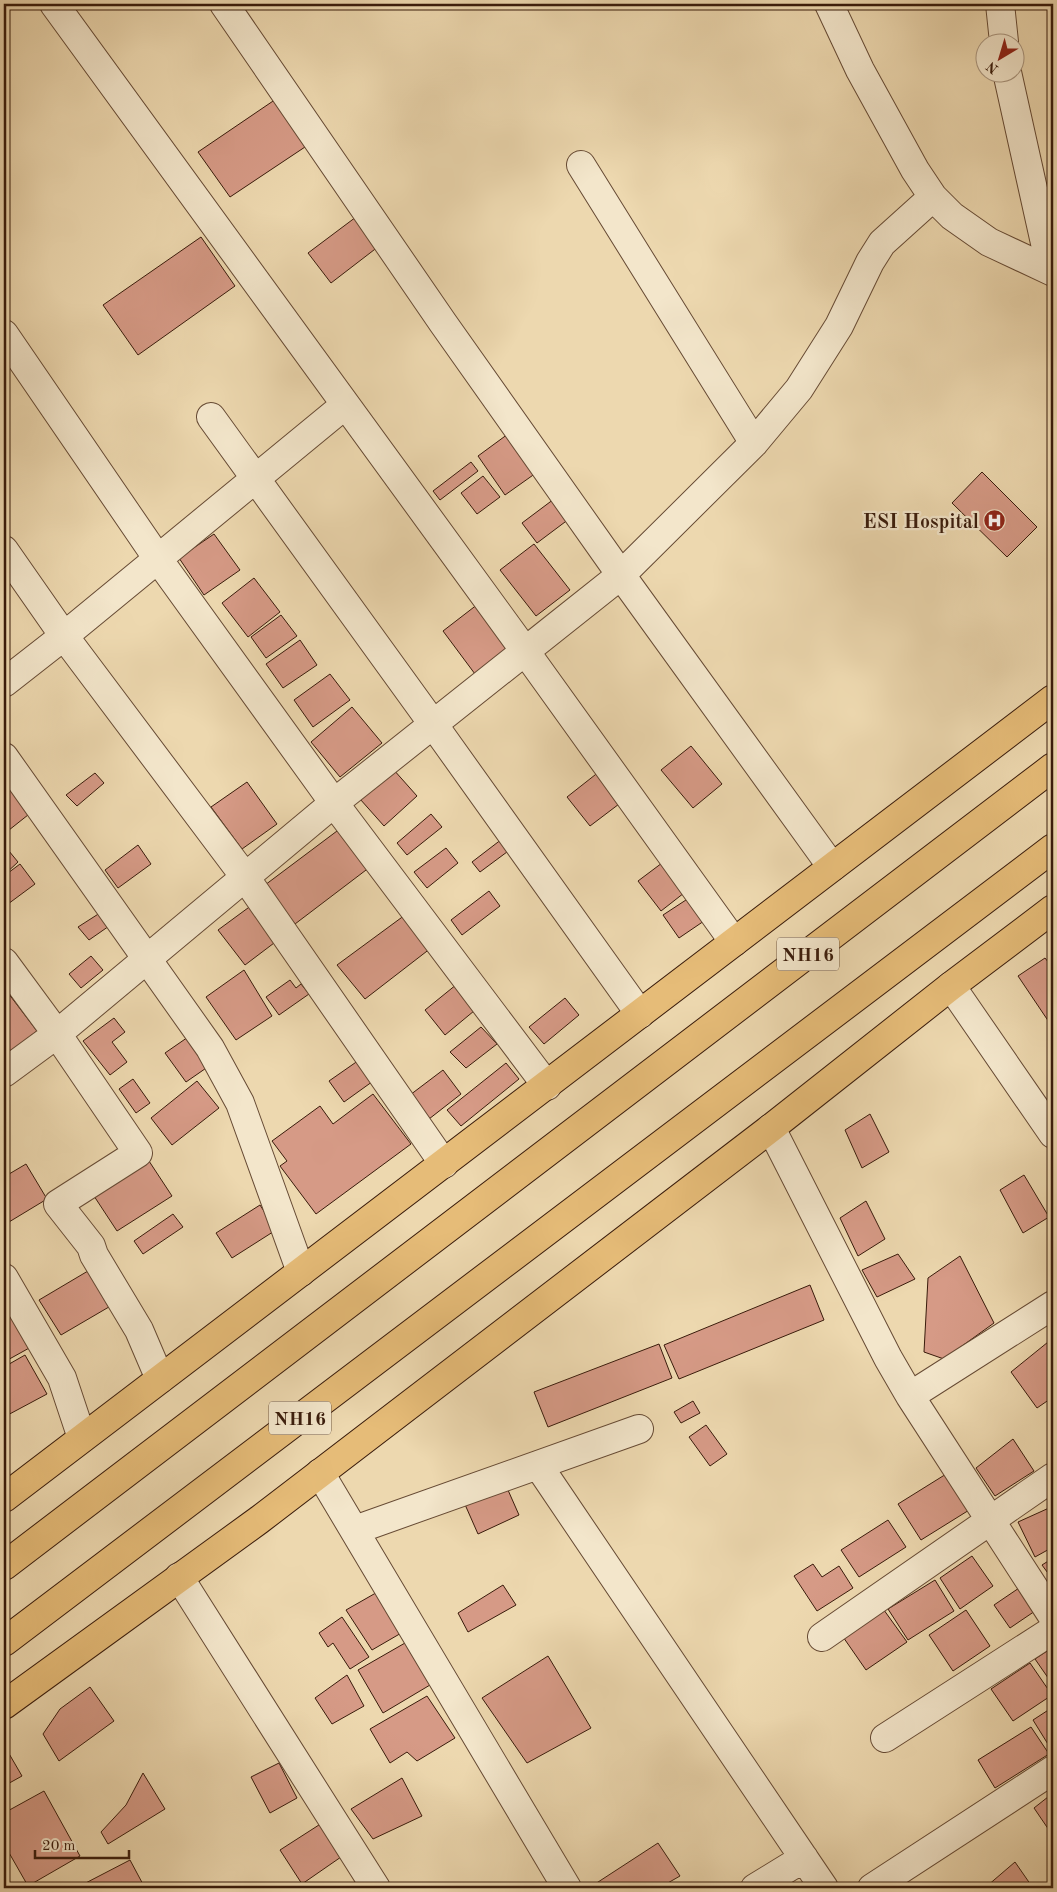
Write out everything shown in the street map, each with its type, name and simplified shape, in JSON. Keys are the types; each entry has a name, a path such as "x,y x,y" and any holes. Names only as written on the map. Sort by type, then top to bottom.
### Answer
{"main road":[{"path":"4,1498 1053,699"},
{"name":"NH16","path":"4,1566 1053,767"},
{"name":"NH16","path":"4,1642 1053,848"},
{"path":"4,1705 259,1520 1053,909"}],"street":[{"path":"54,4 525,651 734,942"},
{"path":"224,4 443,323 621,575 832,867"},
{"path":"829,4 864,78 915,170 933,197 952,216 989,242 1052,271"},
{"path":"1000,4 1003,32"},
{"path":"1009,82 1052,271"},
{"path":"581,165 754,443"},
{"path":"4,1074 57,1034 334,803 621,575 754,443 800,389 839,326 870,262 882,243 933,197"},
{"path":"4,334 158,559 334,803 547,1086"},
{"path":"4,684 346,405"},
{"path":"211,417 640,1014"},
{"path":"4,550 64,636 244,877 444,1164"},
{"path":"4,757 210,1048 227,1077 240,1103 301,1272"},
{"path":"4,962 57,1034 138,1153 58,1204 91,1246 94,1255 139,1330 160,1379"},
{"path":"951,986 1053,1134"},
{"path":"770,1128 888,1358 910,1396 1053,1617"},
{"path":"4,1278 62,1378 82,1438"},
{"path":"910,1396 1053,1305"},
{"path":"355,1530 639,1428"},
{"path":"538,1465 824,1888"},
{"path":"320,1473 567,1888"},
{"path":"822,1637 1053,1477"},
{"path":"179,1577 376,1888"},
{"path":"885,1738 1053,1630"},
{"path":"872,1888 1053,1770"},
{"path":"755,1888 804,1858"}],"building":[{"path":"279,97 311,143 230,197 198,152"},
{"path":"360,214 383,243 331,283 308,253"},
{"path":"201,237 235,286 138,355 103,305"},
{"path":"508,434 536,473 505,495 478,456"},
{"path":"471,462 478,471 440,500 433,491"},
{"path":"982,472 1037,527 1007,557 952,503"},
{"path":"483,476 500,497 477,514 461,493"},
{"path":"554,499 569,519 537,543 522,523"},
{"path":"214,534 240,570 204,595 179,558"},
{"path":"534,544 570,590 536,616 500,570"},
{"path":"254,578 280,612 248,637 222,603"},
{"path":"478,604 511,647 475,674 443,631"},
{"path":"281,615 297,636 266,658 251,637"},
{"path":"300,640 317,665 283,688 266,664"},
{"path":"330,674 350,700 313,727 294,700"},
{"path":"352,707 382,743 340,777 311,742"},
{"path":"691,746 722,784 693,808 661,770"},
{"path":"393,769 417,796 384,826 360,799"},
{"path":"600,771 623,801 590,826 567,797"},
{"path":"95,773 104,783 77,806 66,795"},
{"path":"247,782 277,824 242,849 211,807"},
{"path":"10,783 33,811 4,834 4,788"},
{"path":"431,814 442,827 407,855 397,843"},
{"path":"341,828 370,867 295,924 265,885"},
{"path":"502,839 511,849 480,872 472,862"},
{"path":"4,845 18,862 4,875"},
{"path":"138,845 151,864 118,888 105,870"},
{"path":"446,848 458,863 427,888 414,872"},
{"path":"662,863 684,893 661,911 638,881"},
{"path":"20,864 35,884 8,904 4,898 4,876"},
{"path":"489,891 500,906 462,935 451,920"},
{"path":"689,898 704,921 679,938 663,915"},
{"path":"252,905 278,940 245,965 218,930"},
{"path":"103,911 112,924 89,940 78,927"},
{"path":"405,915 431,948 365,999 337,965"},
{"path":"91,956 103,970 81,988 69,974"},
{"path":"1045,958 1053,968 1053,1028 1018,976"},
{"path":"244,970 272,1016 236,1040 206,997"},
{"path":"290,980 296,988 301,984 309,994 279,1015 266,997"},
{"path":"462,980 480,1006 445,1035 425,1010"},
{"path":"5,989 37,1031 7,1054 4,1051"},
{"path":"565,998 579,1015 544,1044 529,1027"},
{"path":"114,1018 125,1032 112,1042 127,1062 110,1075 83,1041"},
{"path":"481,1027 497,1044 466,1068 450,1052"},
{"path":"191,1035 212,1064 186,1082 165,1053"},
{"path":"362,1058 376,1079 344,1102 329,1081"},
{"path":"506,1063 519,1079 461,1126 447,1110"},
{"path":"443,1070 461,1094 429,1119 410,1095"},
{"path":"133,1079 150,1103 136,1113 119,1089"},
{"path":"197,1081 219,1108 172,1145 151,1118"},
{"path":"373,1094 411,1144 316,1214 280,1166 287,1161 272,1141 320,1106 333,1124"},
{"path":"870,1114 889,1152 862,1168 845,1130"},
{"path":"147,1158 172,1196 117,1231 92,1193"},
{"path":"26,1164 47,1199 4,1225 4,1177"},
{"path":"1024,1175 1049,1217 1023,1233 1000,1190"},
{"path":"866,1201 885,1239 858,1256 840,1218"},
{"path":"260,1205 276,1230 232,1258 216,1233"},
{"path":"173,1214 183,1227 143,1254 134,1241"},
{"path":"898,1254 915,1279 877,1297 862,1270"},
{"path":"960,1256 994,1323 944,1359 924,1352 928,1278"},
{"path":"93,1268 114,1304 61,1335 39,1300"},
{"path":"810,1285 824,1320 679,1379 664,1345"},
{"path":"9,1309 31,1347 4,1362 4,1312"},
{"path":"1053,1338 1053,1397 1037,1408 1011,1372"},
{"path":"659,1344 672,1378 548,1427 534,1392"},
{"path":"25,1355 47,1394 4,1417 4,1367"},
{"path":"693,1401 700,1413 681,1423 674,1412"},
{"path":"706,1425 727,1454 710,1466 689,1437"},
{"path":"1013,1439 1034,1471 995,1496 976,1468"},
{"path":"951,1471 974,1507 921,1540 898,1504"},
{"path":"504,1481 519,1515 478,1534 463,1500"},
{"path":"1049,1508 1053,1517 1053,1547 1035,1557 1018,1522"},
{"path":"888,1520 906,1547 859,1577 841,1550"},
{"path":"972,1556 993,1586 960,1609 940,1578"},
{"path":"1053,1558 1053,1580 1042,1565"},
{"path":"813,1564 822,1577 839,1566 853,1588 817,1611 794,1576"},
{"path":"935,1580 954,1611 908,1640 888,1609"},
{"path":"503,1585 516,1605 468,1632 458,1613"},
{"path":"1022,1586 1038,1609 1010,1628 994,1605"},
{"path":"381,1590 403,1632 372,1650 346,1610"},
{"path":"881,1606 907,1642 866,1670 841,1634"},
{"path":"966,1610 990,1646 953,1671 929,1635"},
{"path":"342,1617 369,1657 350,1669 333,1643 328,1647 319,1633"},
{"path":"405,1643 430,1685 383,1713 358,1670"},
{"path":"1053,1647 1053,1685 1035,1659"},
{"path":"548,1656 591,1728 527,1763 482,1698"},
{"path":"1030,1663 1052,1695 1013,1721 991,1689"},
{"path":"347,1675 364,1706 332,1724 315,1698"},
{"path":"90,1687 114,1721 59,1761 43,1734 60,1709"},
{"path":"427,1696 455,1738 417,1761 407,1752 390,1763 370,1729"},
{"path":"1053,1707 1053,1748 1051,1749 1033,1720"},
{"path":"1031,1727 1049,1754 995,1788 978,1760"},
{"path":"4,1745 22,1776 4,1786"},
{"path":"279,1763 297,1798 270,1813 251,1777"},
{"path":"143,1773 165,1809 108,1844 101,1832 126,1805"},
{"path":"402,1778 422,1816 373,1839 351,1809"},
{"path":"44,1791 80,1856 28,1886 4,1844 4,1813"},
{"path":"1053,1793 1053,1831 1051,1833 1034,1808"},
{"path":"322,1823 341,1857 302,1884 280,1850"},
{"path":"658,1843 680,1876 659,1888 598,1888 595,1884"},
{"path":"130,1860 145,1888 76,1888"},
{"path":"1015,1862 1033,1888 989,1888 987,1886"}],"place":[{"name":"ESI Hospital","path":"995,521"}]}
